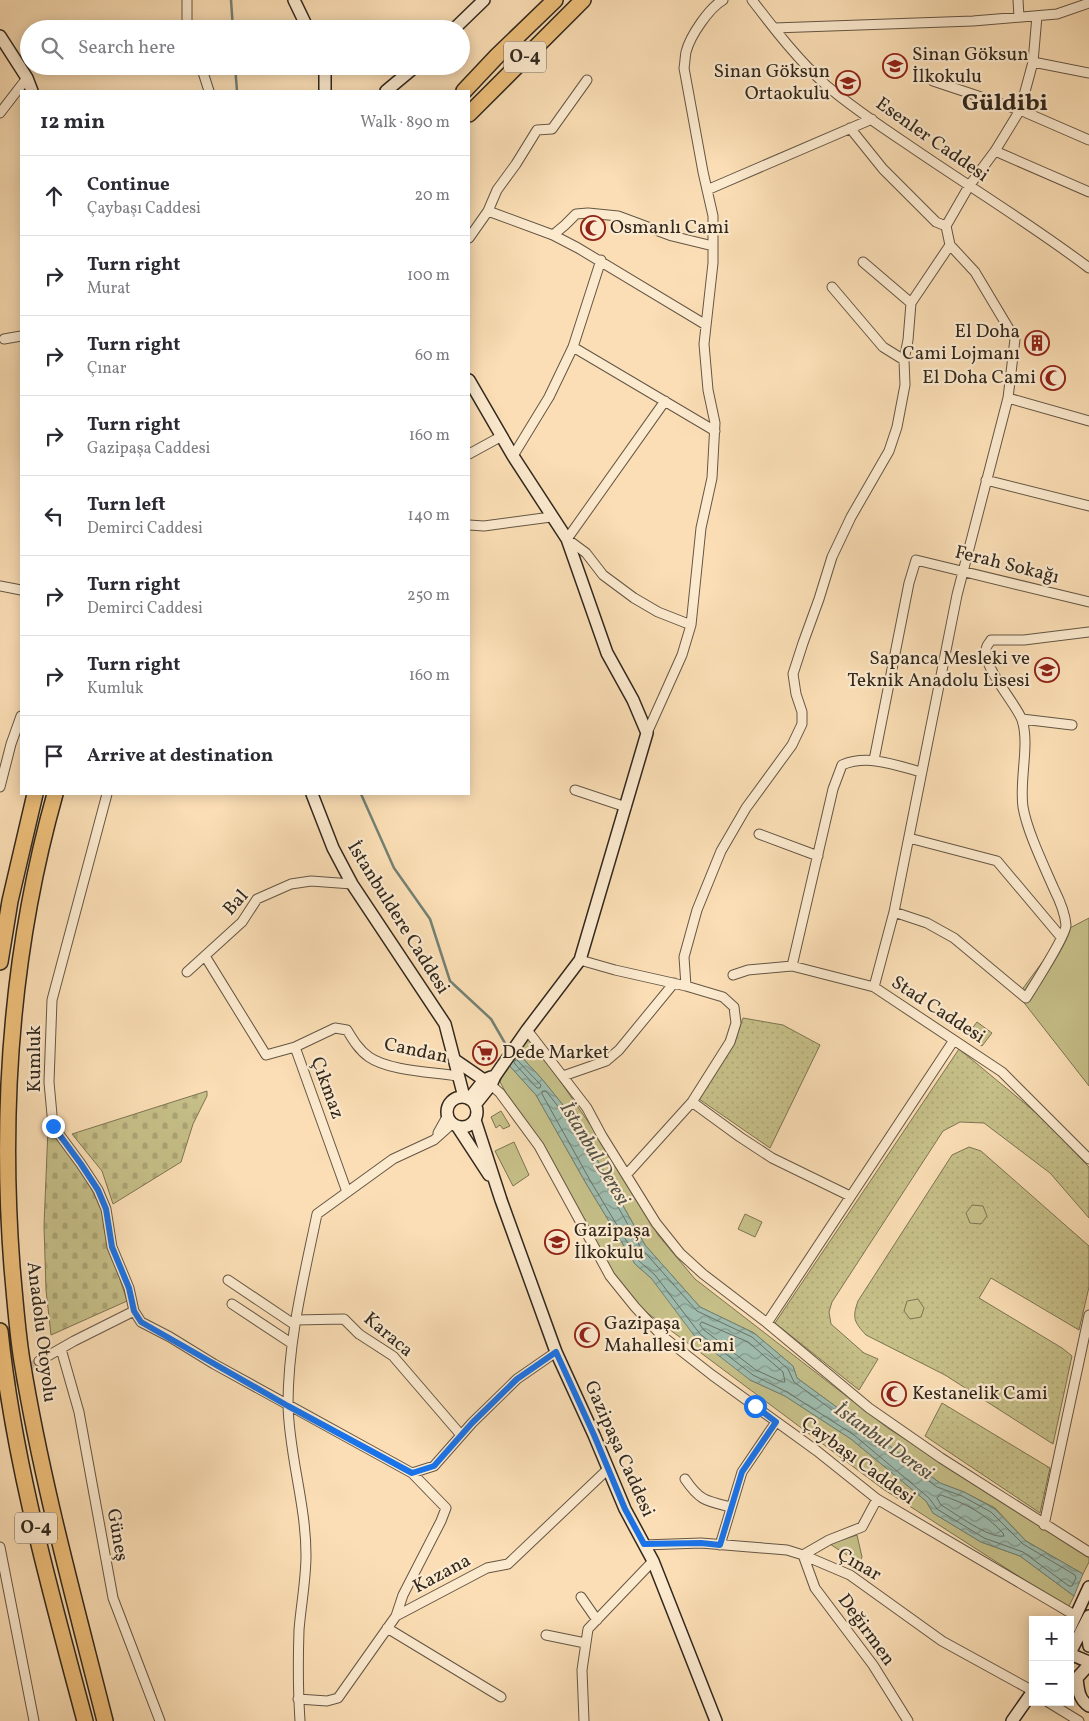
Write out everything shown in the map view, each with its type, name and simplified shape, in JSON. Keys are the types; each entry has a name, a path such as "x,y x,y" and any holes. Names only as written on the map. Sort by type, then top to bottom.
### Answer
{"highway":[{"name":"O-4","path":"465,90 555,0"},
{"name":"O-4","path":"470,113 583,0"},
{"path":"0,962 10,901 35,795"},
{"name":"Anadolu Otoyolu","path":"55,795 43,836 29,904 10,1043 9,1227 22,1359 39,1453 105,1721"},
{"name":"Anadolu Otoyolu","path":"0,1331 4,1369 18,1454 85,1721"}],"street":[{"path":"187,0 187,20"},
{"path":"294,0 304,20"},
{"path":"463,20 484,0"},
{"path":"469,1100 490,1080 580,960 647,733 682,655 691,625 701,528 712,478 715,431 708,390 704,344 713,263 713,216 684,68 686,50 700,24 716,4 723,0"},
{"name":"Esenler Caddesi","path":"752,0 774,28 827,86 969,186 1048,237 1089,268"},
{"path":"1018,0 1019,17"},
{"path":"774,28 974,21 1057,14 1089,3"},
{"path":"874,987 894,912 957,594 1008,398 1015,338 975,272 950,245 946,226 969,186 1020,110 1033,62 1037,16"},
{"path":"0,36 20,67"},
{"path":"1033,62 1089,73"},
{"path":"25,75 32,90"},
{"path":"204,75 209,90"},
{"path":"324,75 325,90"},
{"path":"387,90 405,75"},
{"path":"0,113 27,78"},
{"path":"470,237 488,211 497,190 537,130 552,129 586,80"},
{"path":"933,81 1020,110 1089,140"},
{"path":"707,190 872,119"},
{"path":"850,128 883,169 936,222 946,226"},
{"path":"994,150 1089,192"},
{"path":"488,211 553,235 601,260 706,325"},
{"path":"553,235 576,214 588,213 618,216 672,236 713,246"},
{"path":"686,986 684,957 697,910 722,851 746,808 792,745 802,724 802,712 796,694 793,674 832,557 851,517 888,451 897,427 905,385 904,360 908,340 911,303 950,245"},
{"path":"513,456 549,397 573,347 601,260"},
{"path":"863,262 911,303"},
{"path":"832,287 883,347 904,360"},
{"path":"4,339 20,336"},
{"path":"573,347 715,431"},
{"path":"470,382 513,456 567,539 607,653 633,700 647,733"},
{"path":"1008,398 1089,421"},
{"path":"567,539 665,401"},
{"path":"470,453 502,436"},
{"path":"986,480 1089,506"},
{"path":"470,526 484,526 551,516"},
{"path":"567,539 586,553 603,575 634,598 658,612 691,625"},
{"name":"Ferah Sokağı","path":"874,760 909,583 916,560 1089,602"},
{"path":"0,586 20,590"},
{"path":"894,912 926,923 954,938 1026,998 1056,949 1066,926 1059,901 1035,844 1023,809 1024,730 1022,719 994,674 987,658 986,647 991,640 1024,640 1089,632"},
{"path":"0,787 11,744 20,719"},
{"path":"1022,719 1072,725"},
{"path":"792,966 833,789 842,765 851,761 874,760 921,772"},
{"path":"575,790 626,806"},
{"name":"Kumluk","path":"107,795 52,1000 48,1082 53,1126 98,1190 106,1209 112,1247 129,1288 134,1311"},
{"name":"İstanbuldere Caddesi","path":"312,795 333,848 352,884 445,1024 469,1100"},
{"path":"760,834 818,856"},
{"path":"909,838 997,862 1061,936"},
{"name":"Bal","path":"187,972 242,922 257,900 291,884 311,882 352,884"},
{"name":"Çıkmaz","path":"205,956 266,1055 295,1047 346,1192"},
{"path":"580,960 723,997 734,1007 736,1023 730,1042 692,1102 627,1174"},
{"name":"Stad Caddesi","path":"733,974 748,970 792,966 874,987 1002,1072 1089,1159"},
{"path":"564,1076 606,1061 619,1050 674,983"},
{"name":"Candan","path":"295,1047 335,1028 346,1030 358,1047 370,1058 401,1069 457,1076"},
{"path":"527,1030 587,1108 602,1136 652,1216 680,1253 702,1274 869,1408 940,1458 1089,1552"},
{"path":"766,1324 954,1040"},
{"path":"455,1060 490,1080"},
{"name":"İstanbuldere Caddesi","path":"451,1102 457,1076 455,1060"},
{"name":"Çaybaşı Caddesi","path":"490,1080 538,1146 610,1276 635,1308 661,1335 712,1375 817,1451 877,1499 1076,1616"},
{"path":"460,1097 469,1100 477,1110 475,1120 467,1126 453,1121 448,1111 451,1102 460,1097"},
{"path":"692,1102 772,1158 850,1196"},
{"name":"Gazipaşa Caddesi","path":"475,1120 556,1352 625,1509 653,1561 716,1721"},
{"path":"300,1721 298,1699 299,1631 306,1555 303,1517 288,1406 291,1344 317,1214 393,1158 434,1140 453,1121"},
{"name":"Gazipaşa Caddesi","path":"453,1121 498,1189"},
{"path":"228,1280 295,1323"},
{"path":"232,1304 291,1344"},
{"path":"39,1361 74,1340 134,1311 141,1322 288,1406 412,1473 446,1508 403,1595 396,1616"},
{"path":"1044,1525 1089,1314"},
{"name":"Karaca","path":"295,1323 344,1319 359,1334 393,1356 461,1436"},
{"name":"Güneş","path":"61,1349 79,1412 113,1598 160,1721"},
{"path":"412,1473 434,1466 517,1379 556,1352"},
{"path":"720,1545 742,1472 776,1422"},
{"name":"Kazana","path":"298,1699 327,1701 338,1698 396,1616 488,1568 508,1564 608,1469"},
{"path":"685,1478 694,1492 706,1501 731,1507"},
{"path":"803,1555 829,1540 862,1527 877,1499"},
{"name":"Çınar","path":"644,1544 701,1543 787,1550 803,1555 850,1575 942,1641 1029,1689"},
{"path":"0,1547 4,1585 34,1721"},
{"name":"Değirmen","path":"803,1555 814,1588 873,1665 908,1721"},
{"path":"584,1721 582,1670 588,1629 653,1561"},
{"path":"1074,1620 1089,1587"},
{"path":"581,1598 597,1620"},
{"path":"1074,1646 1089,1616"},
{"path":"1089,1623 1087,1632 1089,1646"},
{"path":"387,1628 500,1697"},
{"path":"546,1635 585,1643"},
{"path":"1074,1656 1089,1662"},
{"path":"1074,1689 1077,1678 1089,1667"},
{"path":"1074,1694 1089,1706"},
{"path":"1012,1721 1029,1697"},
{"path":"1012,1721 1029,1704"},
{"path":"1055,1706 1079,1721"}],"green space":[{"path":"1089,918 1089,1086 1018,995 1066,930"},
{"path":"743,1018 783,1025 820,1045 770,1148 699,1099 735,1040"},
{"path":"977,1022 992,1033 982,1046 967,1035"},
{"path":"529,1036 618,1165 658,1235 695,1279 889,1429 1089,1555 1089,1562 1083,1574 1026,1541 995,1508 964,1492 940,1483 797,1378 793,1366 754,1333 700,1307 645,1245 575,1120 542,1079 516,1051"},
{"path":"959,1049 1040,1116 1089,1167 1089,1218 1050,1173 984,1123 960,1122 943,1131 832,1302 829,1312 831,1324 864,1353 878,1359 859,1390 775,1323"},
{"path":"507,1063 536,1095 635,1264 651,1278 750,1380 785,1396 851,1439 926,1501 933,1513 981,1542 1020,1556 1074,1596 1068,1608 883,1489 614,1288 500,1082"},
{"path":"207,1091 207,1096 193,1124 181,1162 113,1204 102,1171 72,1134"},
{"path":"501,1111 510,1126 503,1129 500,1125 496,1128 491,1117"},
{"path":"48,1128 79,1166 103,1211 112,1254 127,1301 51,1335 46,1290 44,1226"},
{"path":"514,1142 529,1175 513,1186 495,1151"},
{"path":"969,1147 981,1151 1089,1246 1089,1287 1079,1330 991,1278 979,1298 1072,1356 1053,1444 945,1375 866,1335 855,1320 858,1301 952,1155"},
{"path":"972,1205 983,1206 987,1216 981,1224 970,1223 966,1213"},
{"path":"745,1214 762,1222 755,1237 738,1229"},
{"path":"918,1299 924,1308 921,1317 910,1319 904,1311 907,1301"},
{"path":"942,1403 1050,1468 1040,1513 925,1436"},
{"path":"857,1535 862,1557 859,1563 830,1544"}],"water":[{"path":"516,1051 542,1079 575,1120 645,1245 700,1307 754,1333 793,1366 797,1378 940,1483 964,1492 994,1508 1026,1541 1083,1574 1074,1596 1020,1556 981,1542 933,1513 926,1501 851,1439 785,1396 750,1380 696,1338 651,1278 635,1264 536,1095 507,1063"}],"waterway":[{"name":"İstanbul Deresi","path":"231,0 232,20"},
{"name":"İstanbul Deresi","path":"236,75 237,90"},
{"name":"İstanbul Deresi","path":"361,795 394,868 430,919 450,981 491,1019 509,1050"}],"tunnel":[{"path":"0,1393 39,1361"}],"place":[{"name":"Sinan Göksun İlkokulu","path":"895,66"},
{"name":"Sinan Göksun Ortaokulu","path":"848,83"},
{"name":"Osmanlı Cami","path":"593,228"},
{"name":"El Doha Cami Lojmanı","path":"1037,343"},
{"name":"El Doha Cami","path":"1053,378"},
{"name":"Sapanca Mesleki ve Teknik Anadolu Lisesi","path":"1047,670"},
{"name":"Dede Market","path":"485,1053"},
{"name":"Gazipaşa İlkokulu","path":"557,1242"},
{"name":"Gazipaşa Mahallesi Cami","path":"587,1335"},
{"name":"Kestanelik Cami","path":"894,1394"}],"district":[{"name":"Güldibi","path":"1005,104"}],"route":[{"path":"53,1126 98,1190 106,1209 112,1247 129,1288 134,1311 141,1322 288,1406 412,1473 434,1466 472,1423 517,1379 556,1352 625,1509 644,1544 701,1543 720,1545 742,1472 776,1422 755,1406"}]}
